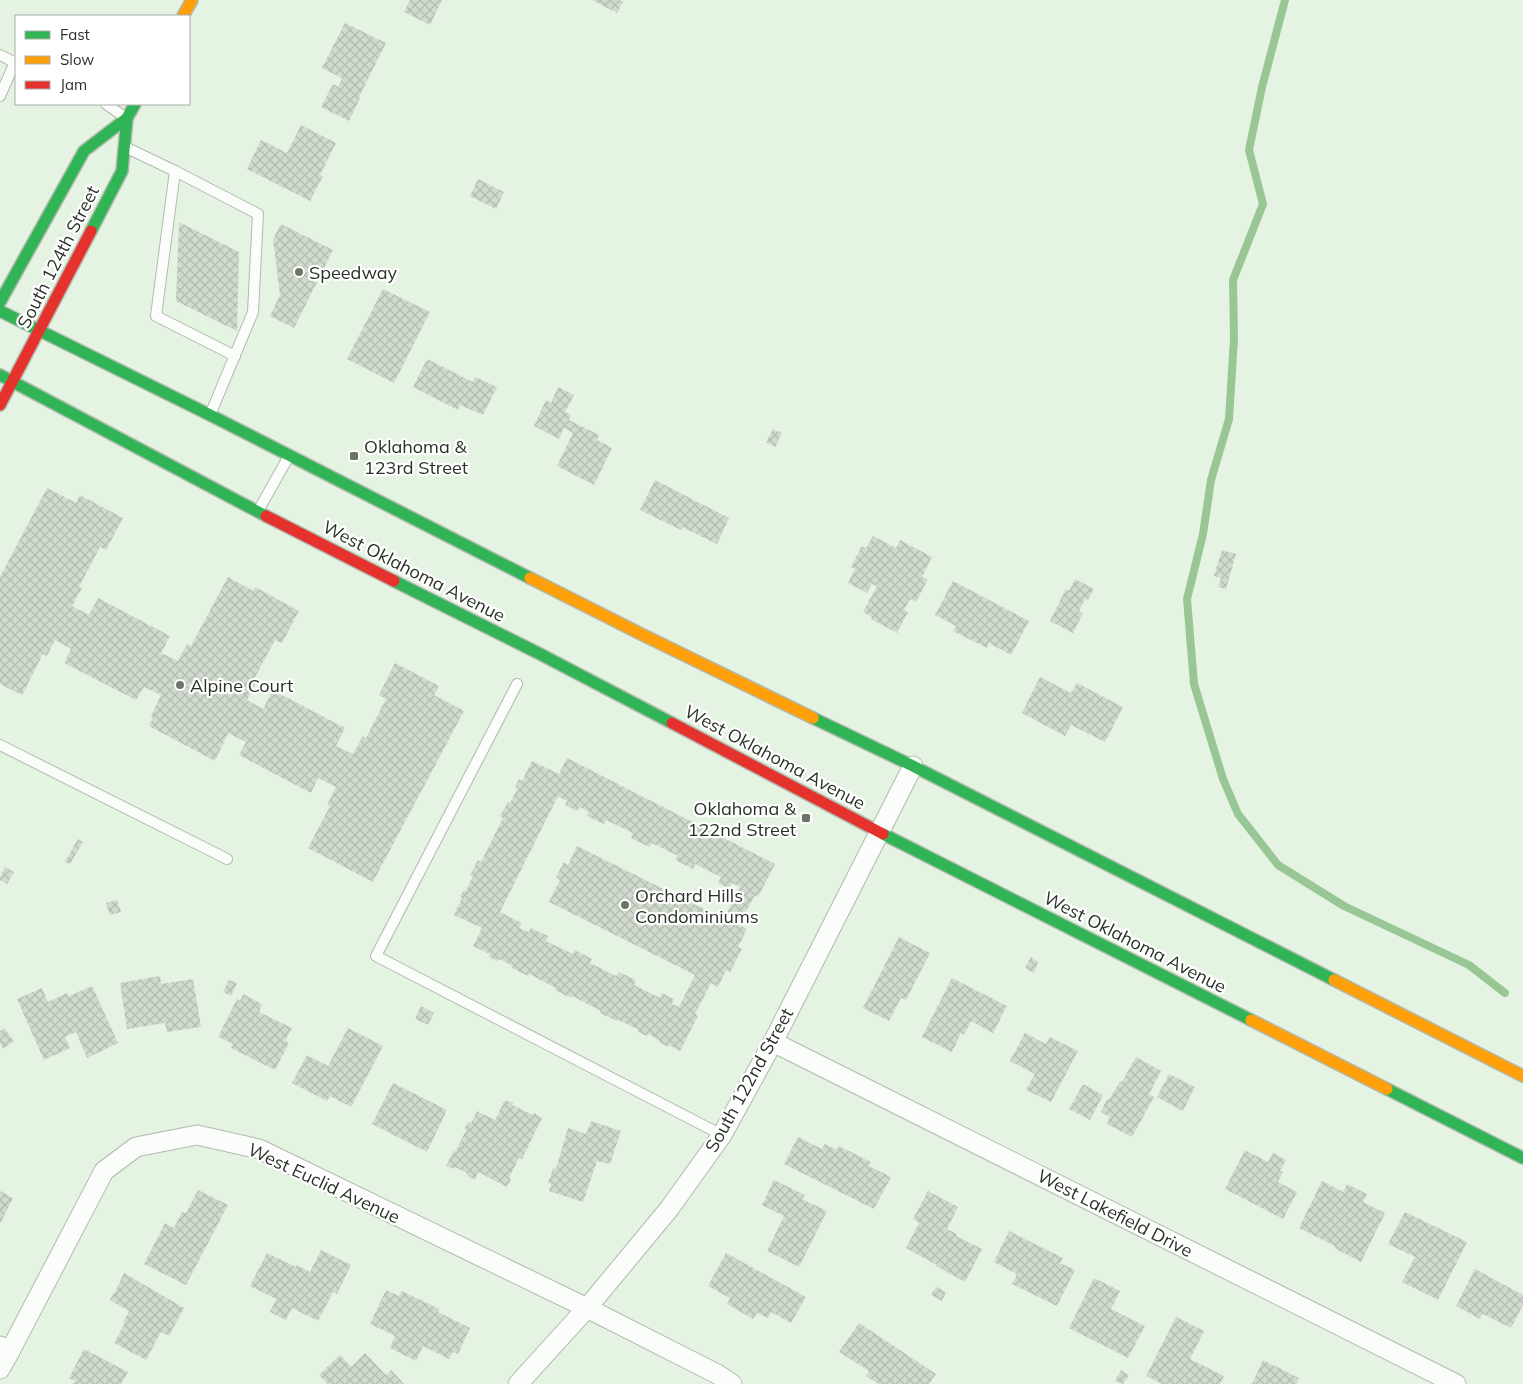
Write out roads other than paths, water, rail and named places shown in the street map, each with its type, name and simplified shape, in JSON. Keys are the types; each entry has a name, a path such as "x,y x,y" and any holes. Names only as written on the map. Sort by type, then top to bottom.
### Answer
{"main road":[{"path":"184,15 192,0"},
{"name":"South 124th Street","path":"0,302 84,151 127,118 134,105"},
{"name":"South 124th Street","path":"0,405 122,171 127,118"},
{"path":"0,311 210,415 643,635 913,766 1523,1076"},
{"name":"West Oklahoma Avenue","path":"0,375 258,512 540,654 880,832 1523,1158"}],"street":[{"name":"South 122nd Street","path":"518,1384 588,1308 669,1209 722,1134 773,1042 913,766"},
{"name":"West Lakefield Drive","path":"773,1042 1456,1384"},
{"name":"West Euclid Avenue","path":"0,1370 4,1349 104,1171 136,1147 197,1135 259,1149 588,1308 717,1374 732,1384"}],"lane":[{"path":"0,55 15,62"},
{"path":"0,96 15,65"},
{"path":"108,105 127,118"},
{"path":"124,147 258,214 253,312 210,415"},
{"path":"175,171 156,316 234,356"},
{"path":"258,512 289,455"},
{"path":"517,684 376,956 722,1134"},
{"path":"0,744 227,858"}],"waterway":[{"path":"1285,0 1262,87 1249,150 1263,204 1233,280 1234,339 1229,419 1211,480 1203,534 1187,599 1194,684 1223,779 1238,814 1278,865 1344,906 1469,965 1505,993"}],"place":[{"name":"Speedway","path":"299,272"},
{"name":"Oklahoma & 123rd Street","path":"354,456"},
{"name":"Alpine Court","path":"180,685"},
{"name":"Oklahoma & 122nd Street","path":"806,818"},
{"name":"Orchard Hills Condominiums","path":"625,905"}]}
